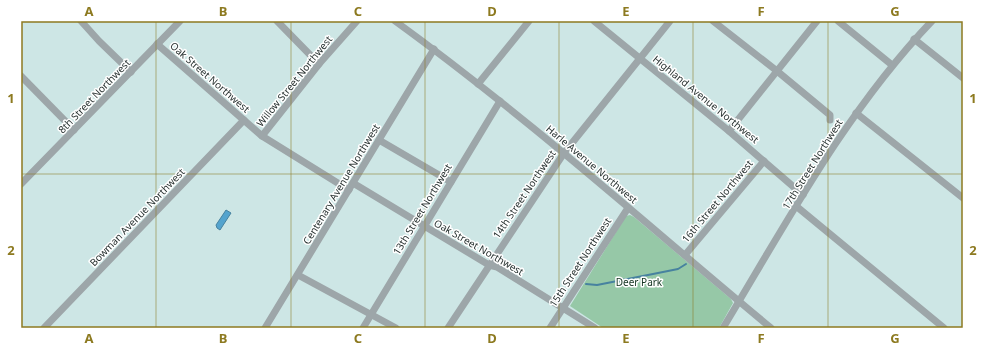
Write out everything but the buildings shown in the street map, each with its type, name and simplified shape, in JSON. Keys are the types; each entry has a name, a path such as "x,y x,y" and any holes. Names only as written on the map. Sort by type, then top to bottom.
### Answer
{"street":[{"path":"81,21 98,41 131,72"},
{"name":"8th Street Northwest","path":"21,184 180,21"},
{"path":"277,21 319,64"},
{"name":"Willow Street Northwest","path":"262,136 319,64 357,21"},
{"name":"Harle Avenue Northwest","path":"395,21 434,49 564,153 771,328"},
{"path":"478,84 529,21"},
{"name":"Highland Avenue Northwest","path":"594,21 764,160 791,186 803,195"},
{"name":"14th Street Northwest","path":"448,328 564,153 670,21"},
{"path":"713,21 830,115 830,120"},
{"path":"729,131 817,21"},
{"path":"838,21 892,66"},
{"name":"17th Street Northwest","path":"723,328 796,206 856,113 914,39 932,21"},
{"path":"914,39 963,78"},
{"name":"Oak Street Northwest","path":"157,44 262,136 351,187 424,226 489,265 497,267 562,309 595,328"},
{"name":"Centenary Avenue Northwest","path":"266,328 434,49"},
{"path":"21,76 74,130"},
{"name":"13th Street Northwest","path":"363,328 500,101"},
{"path":"856,113 963,198"},
{"name":"Bowman Avenue Northwest","path":"44,328 244,120"},
{"path":"379,140 450,182"},
{"name":"16th Street Northwest","path":"685,255 764,160"},
{"path":"796,206 944,328"},
{"name":"15th Street Northwest","path":"550,328 628,208"},
{"path":"298,275 396,328"}],"green space":[{"name":"Deer Park","path":"630,215 731,299 733,303 719,328 603,328 570,306 626,216"}],"water":[{"path":"226,210 231,213 220,230 216,225"}],"waterway":[{"path":"586,284 597,285 653,274 678,269 686,264"}]}
